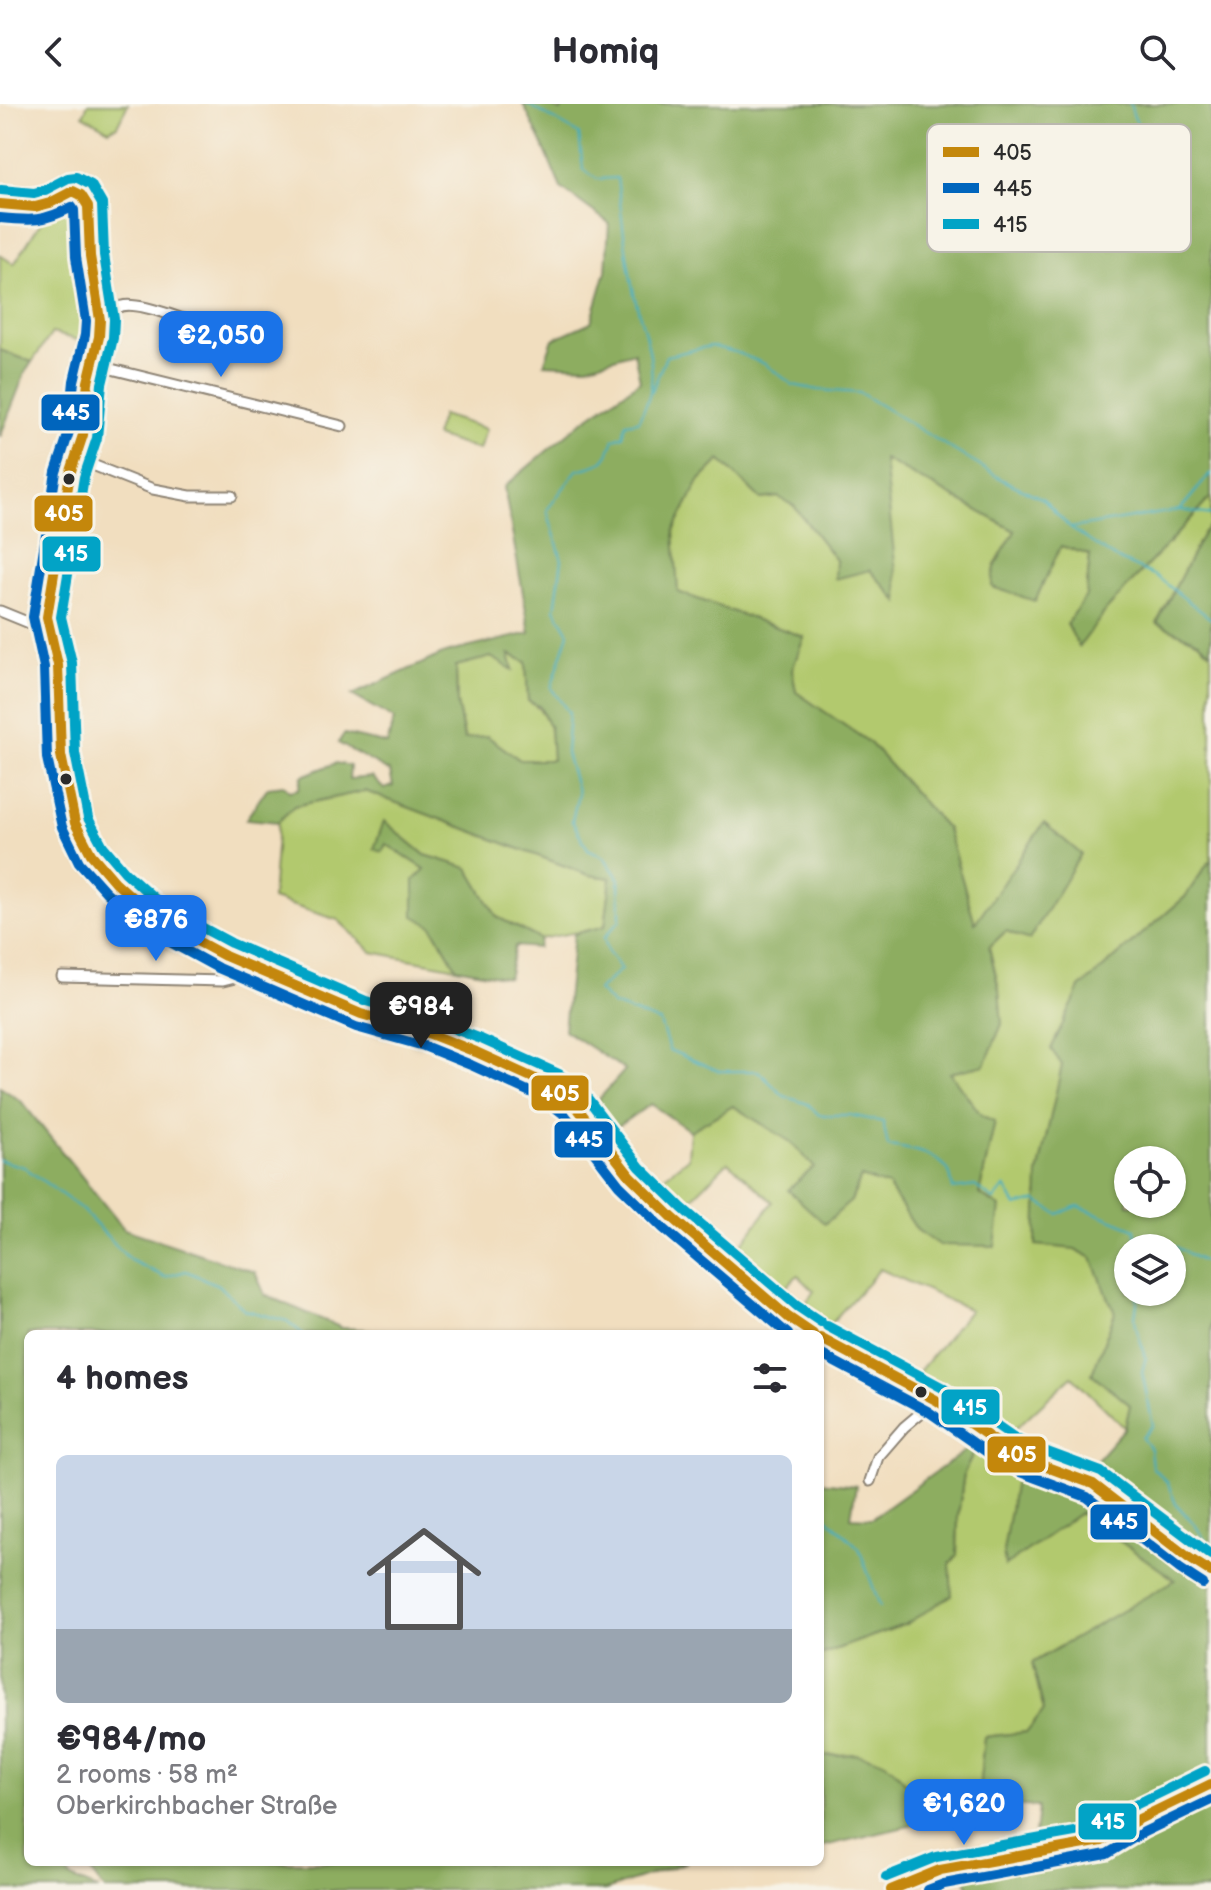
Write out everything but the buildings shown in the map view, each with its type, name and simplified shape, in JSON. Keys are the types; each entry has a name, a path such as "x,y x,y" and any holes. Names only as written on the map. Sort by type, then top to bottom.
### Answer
{"street":[{"path":"0,204 35,207 69,192 78,192 88,206 90,256 100,326 91,364 85,425 68,487 47,617 58,665 61,755 75,823 91,854 115,882 156,919 255,970 361,1014 428,1033 551,1086 575,1105 630,1176 673,1218 807,1330"},
{"path":"100,326 116,308 137,305 269,353"},
{"path":"91,364 342,426"},
{"path":"75,458 153,489 190,496 232,496"},
{"path":"0,611 49,631"},
{"path":"62,977 223,981 255,970"},
{"path":"824,1340 936,1400 1008,1450 1093,1484 1211,1572"},
{"path":"870,1481 878,1457 904,1427 936,1400"},
{"path":"891,1890 940,1870 1102,1841 1211,1784"}],"green space":[{"path":"88,104 128,104 117,126 109,130 83,115"},
{"path":"523,104 545,104 561,111 563,104 1211,104 1211,497 1107,609 1079,647 1067,624 1086,596 1090,555 1061,546 1035,601 992,587 996,565 1015,531 884,459 899,602 870,570 835,579 836,560 794,506 778,497 761,499 720,460 699,481 674,531 678,592 804,637 792,670 796,692 870,743 947,829 975,923 1044,823 1081,854 1029,940 1006,931 989,947 999,989 1002,1024 985,1065 950,1073 982,1116 995,1121 979,1194 1000,1207 995,1246 939,1245 917,1230 888,1186 861,1177 851,1201 825,1224 788,1190 814,1167 791,1142 733,1106 690,1131 651,1104 615,1128 602,1114 599,1099 625,1070 564,1030 574,934 605,926 611,878 589,875 365,791 294,806 278,822 246,819 268,787 284,785 290,791 299,789 302,776 336,763 350,766 349,779 372,777 384,789 393,786 390,772 338,743 344,734 387,744 394,719 352,695 445,653 530,633 504,487 579,424 640,381 634,352 587,366 544,364 553,339 591,322 606,271 609,223 561,188","holes":["509,654 526,662 528,701 540,707 550,728 552,760 520,760 487,736 464,739 457,703 456,666 491,657 513,670"]},
{"path":"73,201 93,306 92,344 52,333 32,362 0,350 0,255 14,264 44,217"},
{"path":"0,350 32,362 0,437"},
{"path":"442,415 486,429 479,450 435,436"},
{"path":"883,458 1016,531 995,565 1061,546 1090,555 1086,596 1067,624 1079,646 1107,609 1211,497 1211,525 1203,533 1157,623 1199,642 1211,653 1211,859 1185,897 1080,988 1038,1174 1075,1249 1092,1257 1115,1313 1092,1374 1130,1405 1125,1428 1072,1376 1002,1441 943,1398 911,1381 970,1310 880,1269 824,1331 798,1314 814,1291 798,1275 777,1296 733,1256 773,1202 728,1162 677,1213 652,1186 688,1158 690,1131 733,1106 791,1142 851,1201 861,1177 888,1185 917,1230 979,1194 995,1121 982,1116 950,1073 999,989 989,947 1080,854 1044,824 975,924 947,829 870,743 796,692 792,670 804,637 677,592 674,531 699,481 720,460 761,499 778,497 794,506 836,560 870,570 898,601"},
{"path":"1211,525 1211,652 1199,642 1157,623 1203,533"},
{"path":"508,654 526,662 528,701 542,712 549,726 552,760 520,760 487,736 465,740 457,703 456,666 491,657 513,669"},
{"path":"365,791 589,875 611,878 605,927 540,939 497,917 468,868 425,855 385,822 386,844 425,869 432,926 457,968 372,952 338,920 272,899 278,822 294,806"},
{"path":"384,821 425,855 468,868 497,917 540,939 538,948 515,946 508,978 457,968 432,926 414,916 414,880 425,869 386,844 382,852 374,849"},
{"path":"1211,859 1211,1890 968,1890 965,1870 1032,1863 1038,1807 978,1803 984,1737 1027,1732 1044,1710 1032,1663 1175,1580 1080,1513 1005,1566 1003,1551 1017,1468 1025,1463 1084,1474 1125,1428 1130,1405 1092,1374 1115,1313 1092,1258 1075,1249 1036,1245 1038,1174 1062,1065 1051,1049 1080,988 1185,897"},
{"path":"0,1087 21,1101 124,1229 255,1272 265,1295 342,1328 373,1330 24,1330 24,1866 62,1866 71,1878 99,1890 0,1890"},
{"path":"980,1440 1025,1463 1005,1565 1080,1513 1176,1580 1032,1663 1044,1710 1027,1732 984,1737 978,1803 923,1815 911,1789 856,1754 824,1756 824,1654 906,1624 957,1556 964,1473"},
{"path":"980,1440 964,1473 957,1556 950,1564 952,1595 906,1624 824,1654 824,1482 856,1486 851,1517 872,1518"},
{"path":"856,1754 884,1762 893,1768 915,1799 922,1823 824,1846 824,1756"},
{"path":"84,1866 675,1866 606,1890 105,1890"}],"waterway":[{"path":"527,104 579,134 583,169 597,179 617,178 630,275 651,366 650,392 638,421 626,423 623,436 614,439 602,462 577,470 547,510 562,560 555,609 569,633 551,688 569,713 566,753 578,794 572,821 588,849 604,857 619,879 620,920 604,938 608,952 621,969 598,990 613,1005 660,1022 669,1050 719,1071 758,1071 784,1096 808,1104 819,1115 850,1115 883,1122 888,1146 921,1152 936,1159 948,1170 953,1189 975,1186 994,1200 1005,1186 1016,1206 1036,1201 1058,1214 1078,1206 1135,1229 1137,1244 1176,1247 1211,1266"},
{"path":"1130,104 1138,124"},
{"path":"652,391 666,356 711,346 765,364 793,385 860,393 1001,479 1043,499 1070,528 1115,558 1156,576 1211,619"},
{"path":"1071,528 1180,510 1211,473"},
{"path":"1181,510 1211,515"},
{"path":"0,1160 24,1167 80,1208 130,1260 165,1277 186,1271 218,1285 245,1310 287,1321 298,1330"},
{"path":"1137,1306 1135,1318 1146,1357 1142,1372 1153,1425 1142,1438 1150,1449 1152,1467 1167,1482 1176,1504 1211,1546"},
{"path":"824,1515 859,1548 880,1606"}],"transit line":[{"name":"415","path":"1,190 34,193 76,177 91,185 102,204 104,255 114,319 113,338 102,384 97,438 84,477 61,617 72,663 75,753 88,818 103,846 125,872 164,907 231,943 366,1001 432,1020 559,1074 585,1095 640,1167 682,1208 797,1306 821,1322"},
{"name":"405","path":"0,204 35,207 73,191 81,195 88,206 90,256 100,320 99,337 88,382 83,435 70,474 47,617 58,665 61,755 75,823 91,854 115,882 156,919 225,956 361,1014 428,1033 476,1052 551,1086 575,1105 630,1176 673,1218 807,1330"},
{"name":"445","path":"0,218 37,219 72,207 74,210 85,335 74,381 69,432 56,472 33,617 44,667 47,758 62,827 79,862 106,892 148,930 218,968 356,1027 424,1046 543,1098 565,1115 619,1185 663,1228 783,1330"},
{"name":"415","path":"827,1326 943,1388 1015,1438 1101,1472 1211,1555"},
{"name":"405","path":"824,1340 936,1400 1008,1450 1093,1484 1211,1572"},
{"name":"445","path":"824,1356 929,1412 1001,1462 1087,1497 1203,1584"},
{"name":"415","path":"886,1877 936,1857 1097,1828 1131,1807 1205,1771"},
{"name":"405","path":"891,1890 940,1870 1102,1841 1211,1784"},
{"name":"445","path":"928,1890 944,1884 1107,1854 1144,1832 1211,1800"}]}
